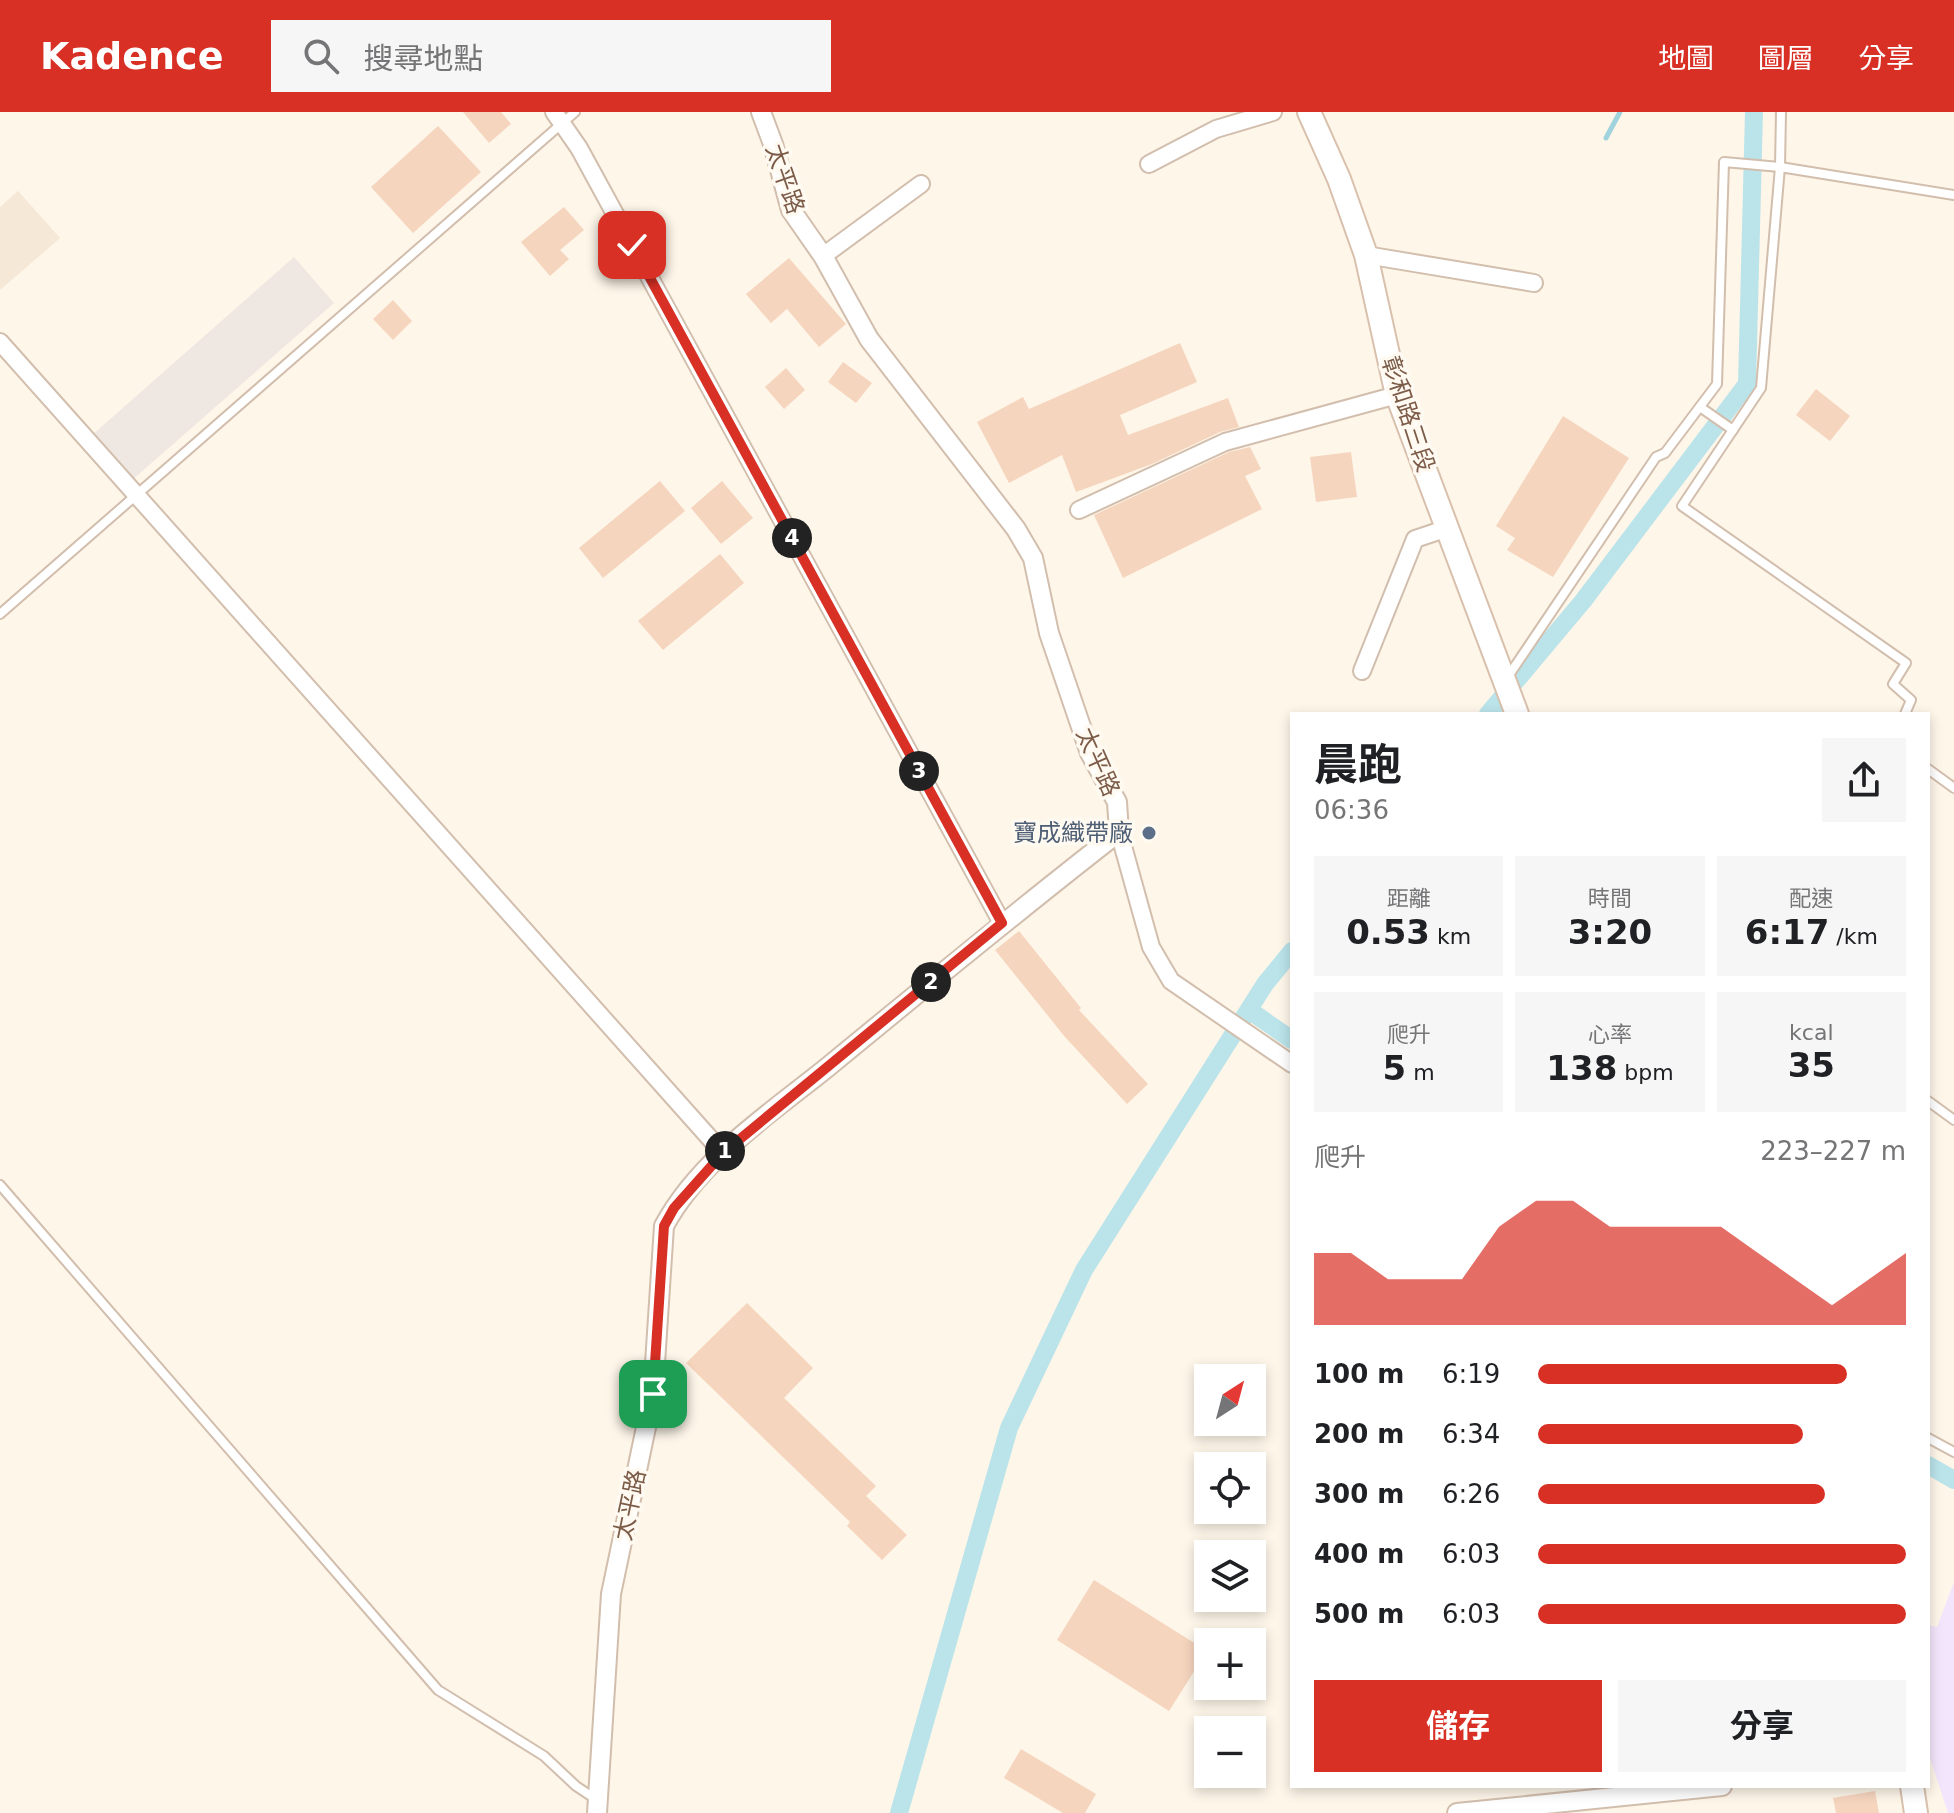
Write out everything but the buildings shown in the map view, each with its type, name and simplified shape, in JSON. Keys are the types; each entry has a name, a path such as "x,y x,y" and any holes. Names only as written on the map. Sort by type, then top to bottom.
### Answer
{"main road":[{"name":"彰和路三段","path":"1309,112 1339,179 1366,255 1397,395 1516,712"},
{"path":"1912,1788 1916,1813"}],"street":[{"name":"太平路","path":"598,1807 611,1594 653,1394 664,1226 674,1208 723,1153 1002,923 1119,832 1117,802 1090,753 1049,633 1033,558 1016,529 869,339 823,256 791,210 761,112"},
{"path":"1149,164 1216,129 1273,112"},
{"path":"564,116 1002,923"},
{"path":"823,256 921,184"},
{"path":"1366,255 1534,283"},
{"path":"0,342 723,1153"},
{"path":"1079,510 1225,442 1397,395"},
{"path":"1362,671 1415,539 1448,528"},
{"path":"1119,832 1151,947 1171,981 1290,1063"},
{"path":"1457,1813 1702,1788"}],"lane":[{"path":"1781,112 1780,167 1761,388 1682,506 1906,663 1893,684 1911,700 1906,712"},
{"path":"0,614 564,116"},
{"path":"1505,682 1656,457 1665,453 1717,384 1724,162 1780,167 1954,195"},
{"path":"1700,407 1733,430"},
{"path":"1930,770 1954,788"},
{"path":"1930,1102 1954,1120"},
{"path":"0,1185 438,1690 544,1756 598,1807"},
{"path":"1930,1439 1954,1452"}],"shaded area":[{"path":"18,191 60,238 0,290 0,207"},
{"path":"294,257 334,303 131,481 91,436"},
{"path":"1954,1582 1954,1813 1948,1813 1930,1758 1930,1625 1937,1627"}],"waterway":[{"path":"1606,138 1620,112"},
{"path":"1490,712 1583,601 1747,384 1754,112"},
{"path":"899,1813 1009,1428 1084,1270 1265,984 1290,953"},
{"path":"1249,1010 1290,1039"},
{"path":"1930,1466 1954,1480"}],"place":[{"name":"寶成織帶廠","path":"1149,833"}],"route":[{"path":"632,245 1002,923 723,1153 674,1208 664,1226 660,1258 653,1394"}]}
